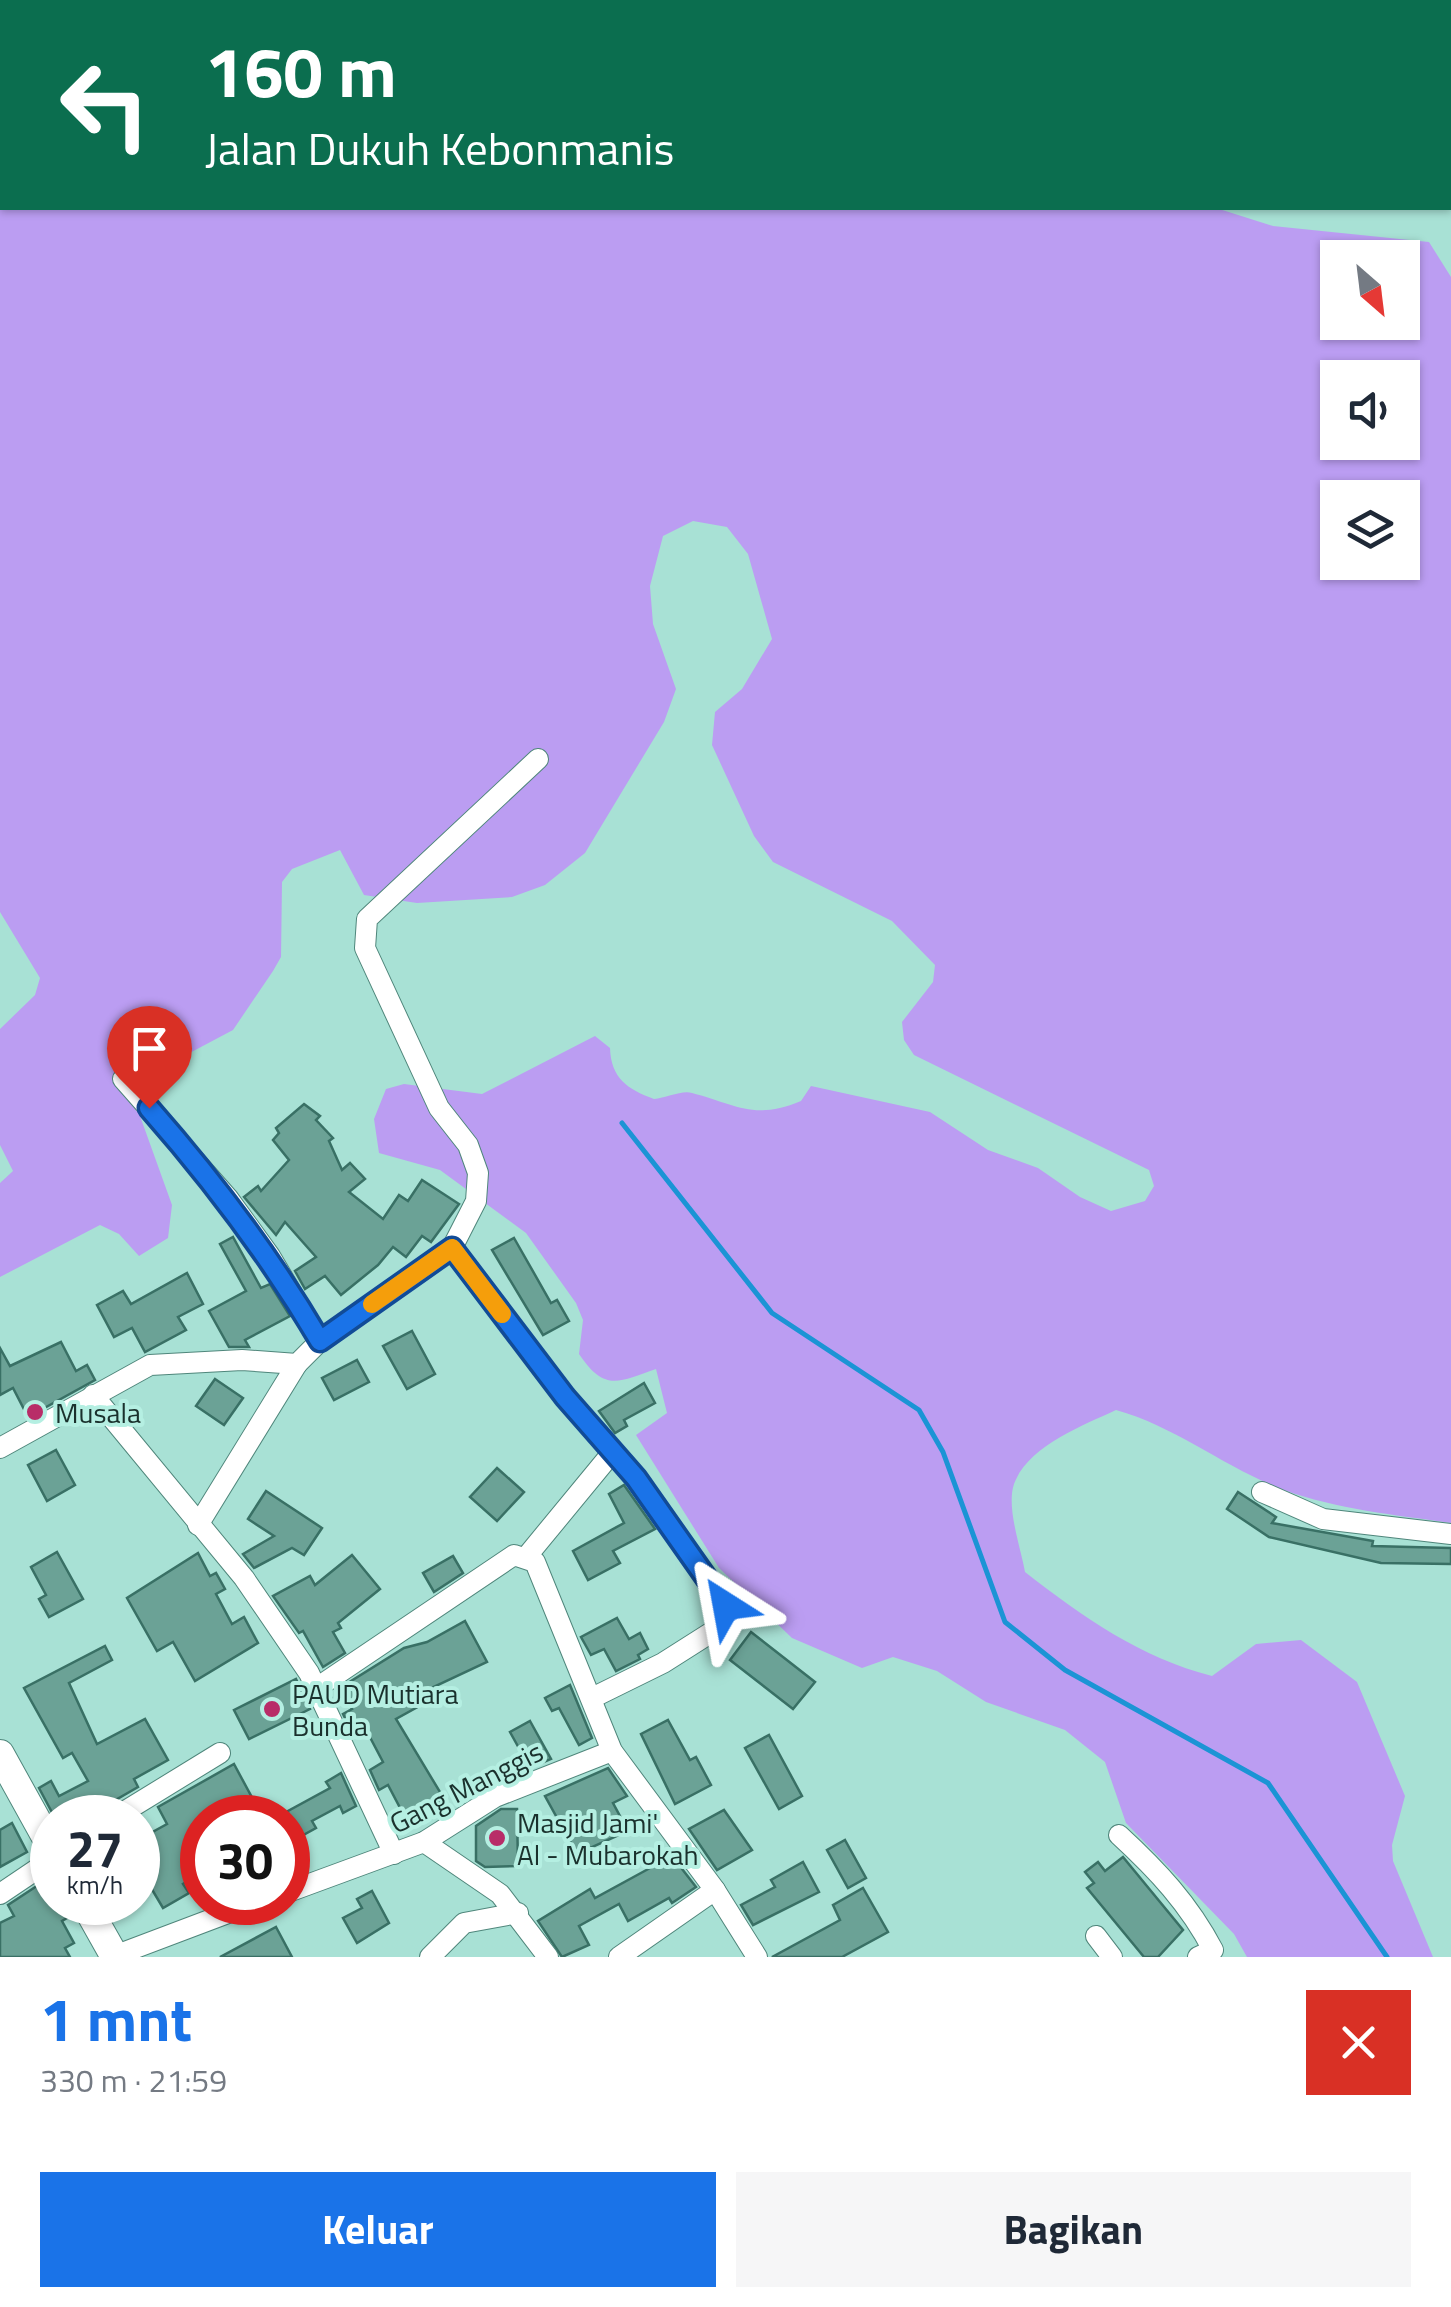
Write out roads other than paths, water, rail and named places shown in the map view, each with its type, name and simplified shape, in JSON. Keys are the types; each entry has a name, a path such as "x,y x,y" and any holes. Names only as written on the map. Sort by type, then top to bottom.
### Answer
{"main road":[{"path":"0,1754 30,1808"},
{"path":"97,1925 115,1956"}],"street":[{"path":"198,1525 297,1364 320,1341 452,1248 476,1201 478,1173 468,1145 439,1108 365,948 367,920 538,759"},
{"path":"123,1079 228,1198 270,1256 320,1341"},
{"path":"452,1248 611,1454 636,1478 730,1613 726,1624 664,1663 592,1698"},
{"path":"0,1448 150,1365 210,1360 297,1364"},
{"path":"93,1395 244,1578 318,1687 340,1744 394,1854"},
{"path":"527,1556 611,1454"},
{"path":"1262,1492 1323,1519 1451,1534"},
{"path":"318,1687 514,1555 527,1556 535,1562 552,1597 612,1752 715,1890 757,1957"},
{"name":"Gang Manggis","path":"310,1884 424,1842 495,1797 612,1752"},
{"path":"152,1795 220,1753"},
{"path":"1120,1835 1180,1897 1209,1955"},
{"path":"424,1842 483,1879 518,1913 548,1957"},
{"path":"0,1894 30,1874"},
{"path":"619,1957 715,1890"},
{"path":"430,1957 464,1923 518,1913"},
{"path":"115,1956 197,1925"},
{"path":"1096,1936 1112,1957"}],"waterway":[{"path":"622,1123 772,1313 919,1410 943,1452 1005,1622 1065,1670 1268,1783 1387,1957"}],"place":[{"name":"Musala","path":"35,1412"},
{"name":"PAUD Mutiara Bunda","path":"272,1709"},
{"name":"Masjid Jami' Al - Mubarokah","path":"497,1838"}]}
